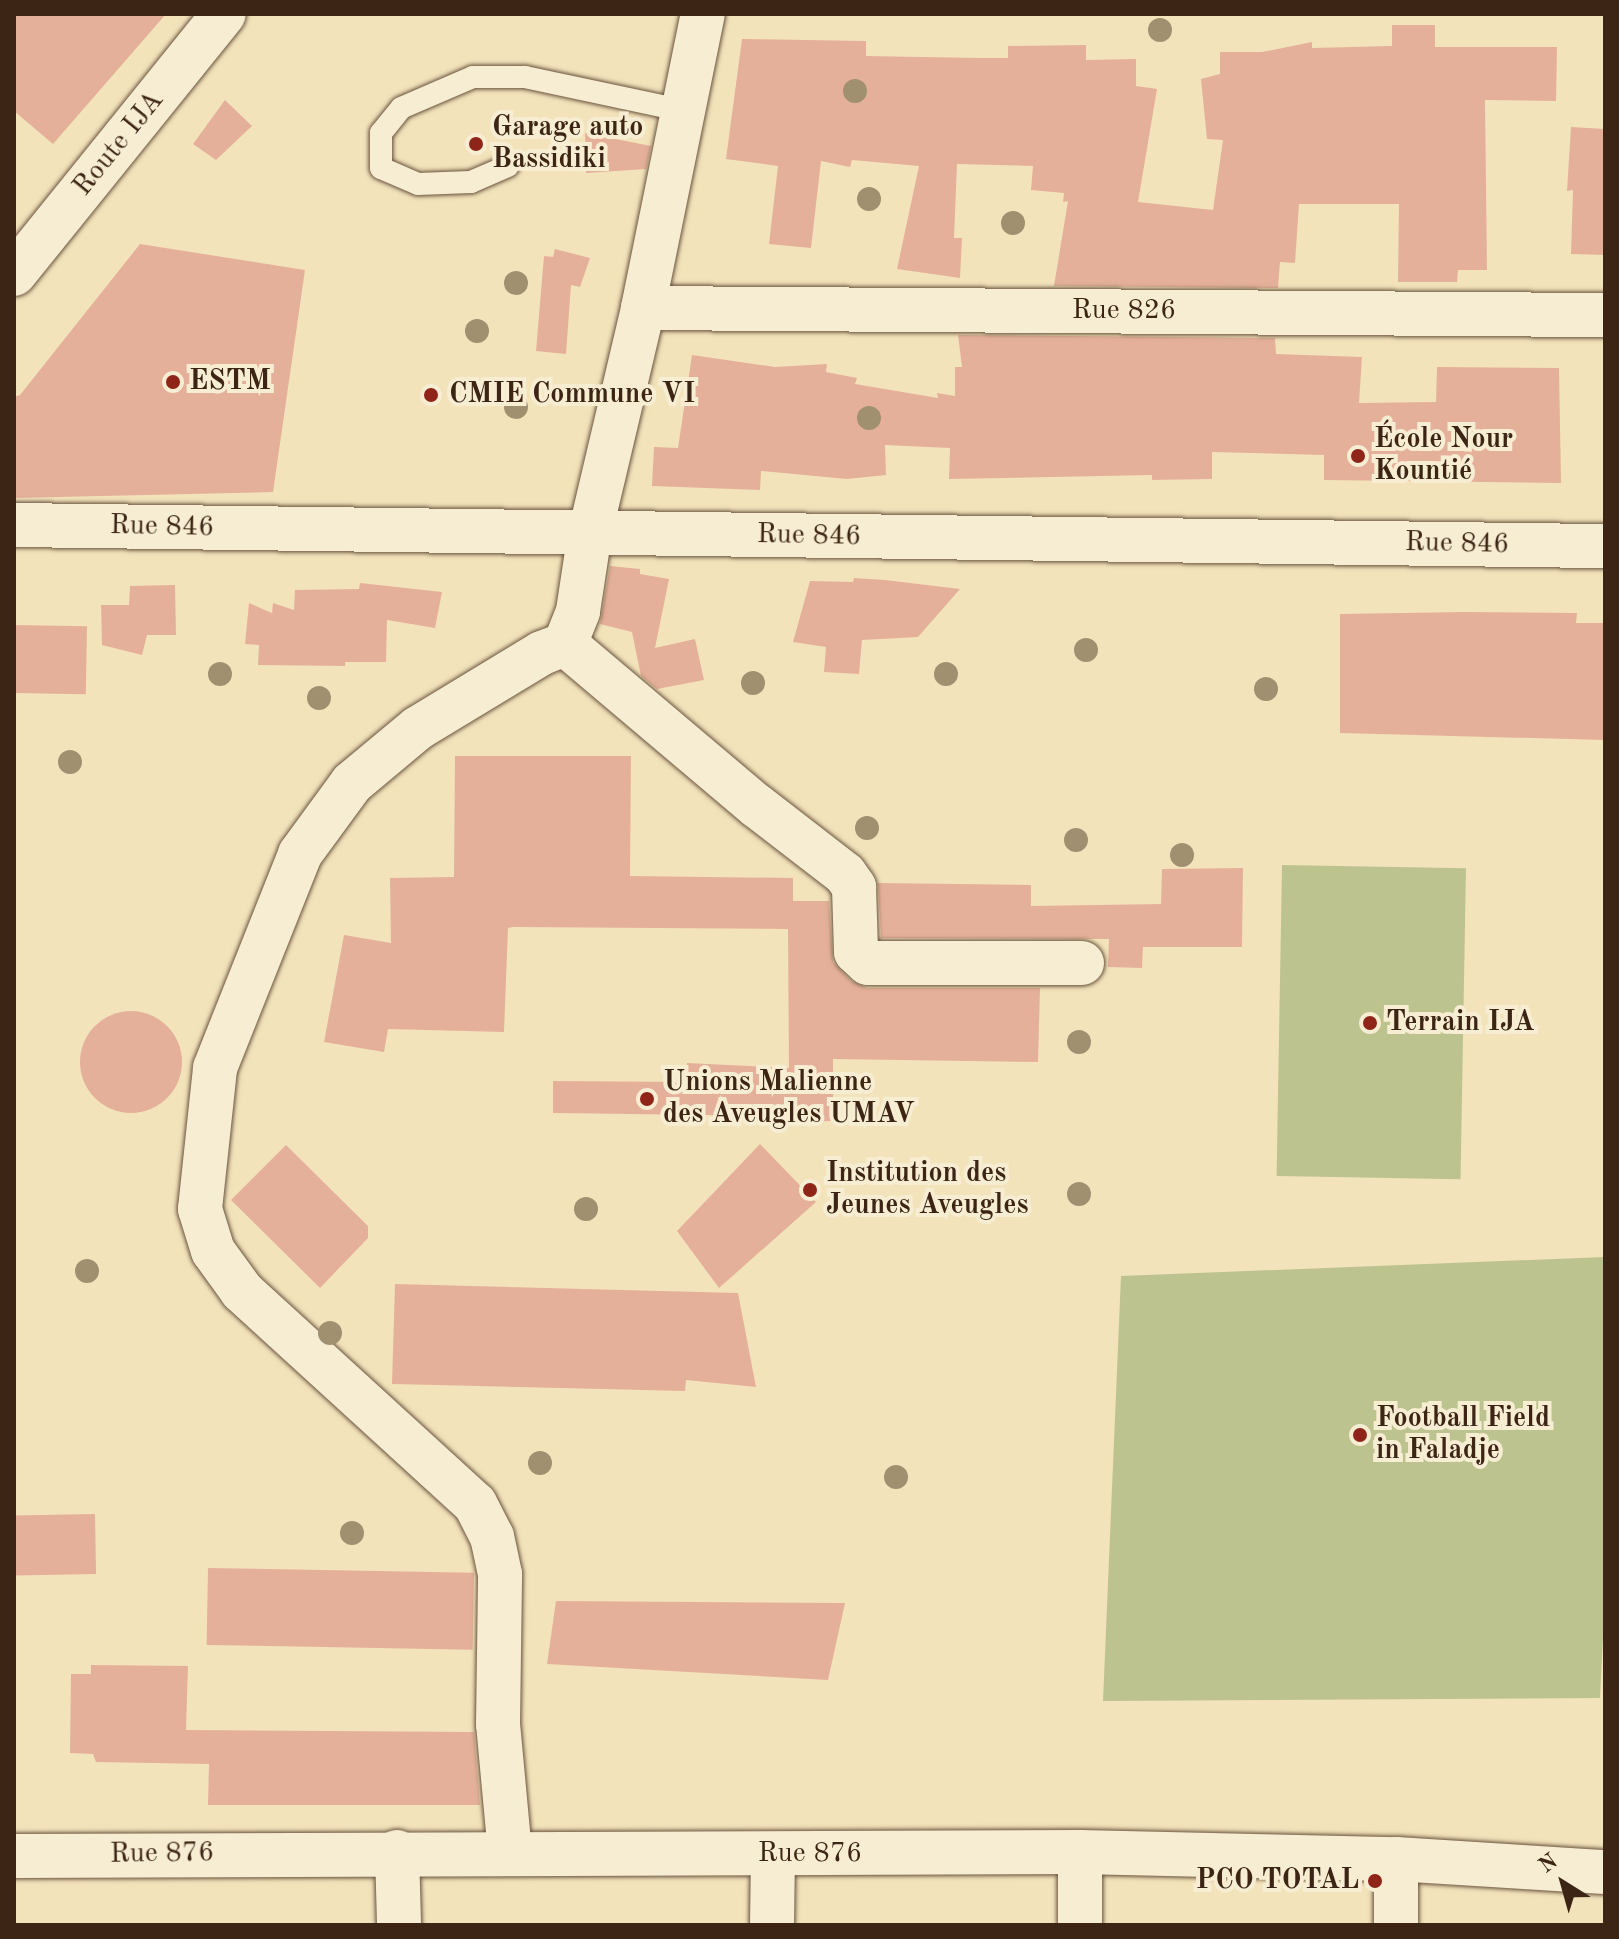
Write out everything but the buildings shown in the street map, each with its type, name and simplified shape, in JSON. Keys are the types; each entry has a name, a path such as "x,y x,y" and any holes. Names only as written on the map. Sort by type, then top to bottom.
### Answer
{"street":[{"name":"Route IJA","path":"14,274 224,14"},
{"path":"510,1853 498,1724 500,1574 492,1537 475,1504 242,1291 213,1251 200,1209 215,1068 300,854 352,783 418,728 542,653 565,644 578,611 590,533 643,308 703,14"},
{"name":"Rue 826","path":"643,308 1605,315"},
{"name":"Rue 846","path":"14,525 1605,546"},
{"path":"565,644 757,806 845,874 854,887 856,952 868,963 1082,963"},
{"path":"397,1852 399,1925"},
{"name":"Rue 876","path":"14,1856 397,1852 773,1855 1080,1852 1396,1859 1605,1872"},
{"path":"1080,1852 1080,1925"},
{"path":"772,1925 773,1855"},
{"path":"1396,1859 1396,1925"}],"lane":[{"path":"508,166 471,182 418,184 381,168 381,133 401,108 473,77 525,77 685,111"}],"green space":[{"name":"Terrain IJA","path":"1282,865 1466,868 1461,1179 1277,1176"},
{"name":"Football Field in Faladje","path":"1605,1257 1605,1594 1600,1698 1103,1701 1121,1276"}],"place":[{"name":"Garage auto Bassidiki","path":"476,144"},
{"name":"ESTM","path":"173,382"},
{"name":"CMIE Commune VI","path":"431,395"},
{"name":"École Nour Kountié","path":"1358,456"},
{"name":"Terrain IJA","path":"1370,1023"},
{"name":"Unions Malienne des Aveugles UMAV","path":"647,1099"},
{"name":"Institution des Jeunes Aveugles","path":"810,1190"},
{"name":"Football Field in Faladje","path":"1360,1435"},
{"name":"PCO TOTAL","path":"1375,1881"}]}
